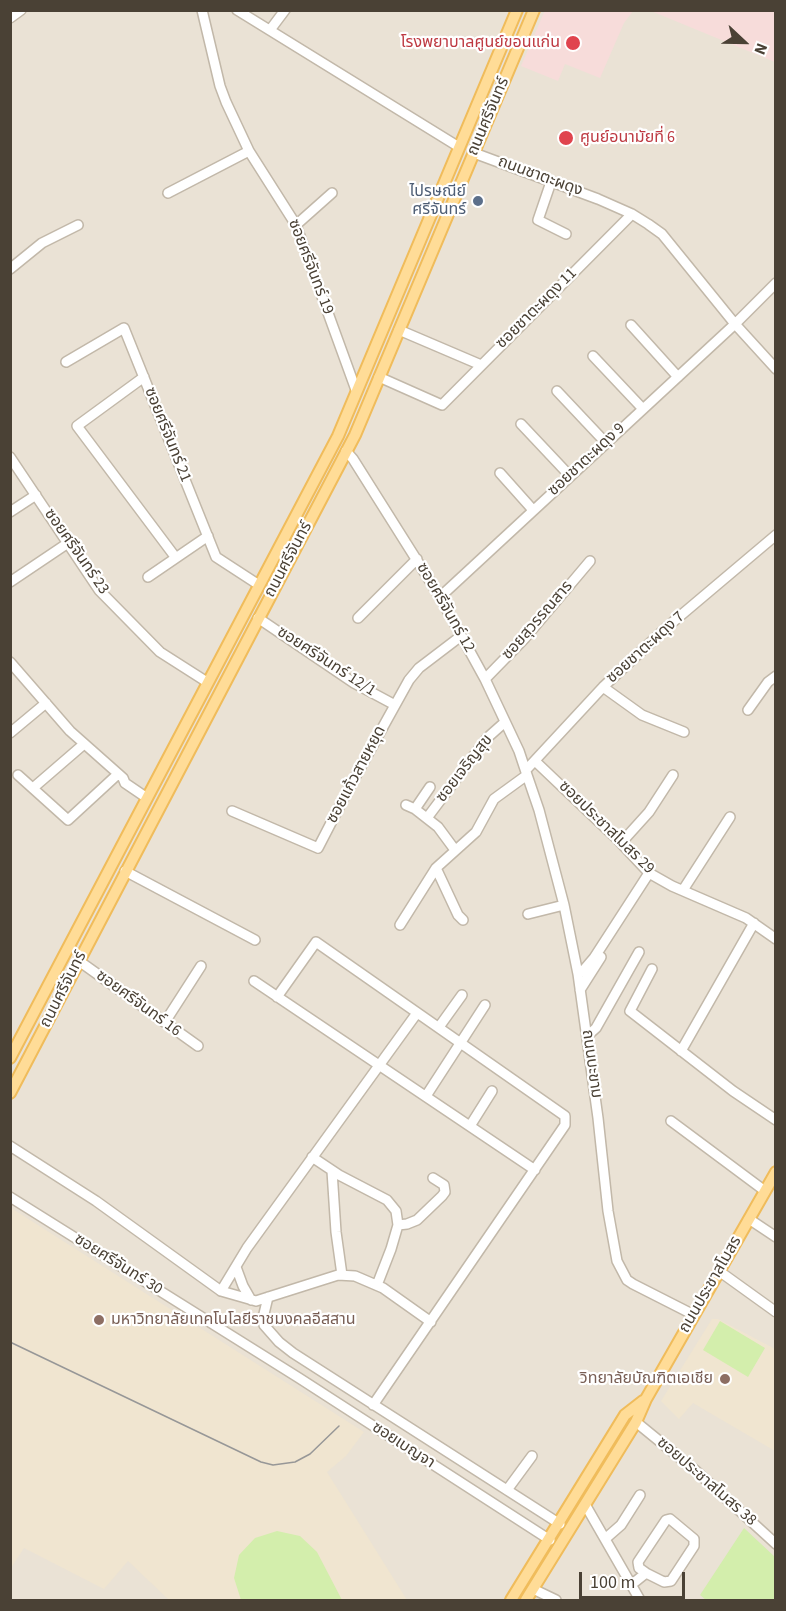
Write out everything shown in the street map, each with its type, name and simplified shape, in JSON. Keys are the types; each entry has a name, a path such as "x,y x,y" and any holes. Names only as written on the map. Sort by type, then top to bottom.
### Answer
{"main road":[{"name":"ถนนศรีจันทร์","path":"10,1094 346,451 534,10"},
{"name":"ถนนศรีจันทร์","path":"10,1058 335,440 514,12"},
{"path":"494,64 509,71"},
{"name":"ถนนชาตะผดุง","path":"459,147 474,153"},
{"path":"335,440 346,451"},
{"name":"ถนนประชาสโมสร","path":"526,1600 636,1422 646,1399 776,1172"},
{"name":"ถนนประชาสโมสร","path":"511,1600 626,1415 646,1399"}],"street":[{"path":"10,18 21,10"},
{"name":"ซอยศรีจันทร์ 19","path":"202,10 220,86 249,151 296,225 356,390"},
{"name":"ถนนชาตะผดุง","path":"237,10 459,147"},
{"path":"270,30 285,10"},
{"path":"168,193 249,151"},
{"name":"ถนนชาตะผดุง","path":"474,153 632,213 662,234 735,324 776,369"},
{"path":"551,182 538,220 566,234"},
{"path":"296,225 332,193"},
{"name":"ซอยชาตะผดุง 11","path":"379,377 442,405 632,213"},
{"path":"10,269 42,243 78,225"},
{"name":"ซอยชาตะผดุง 9","path":"440,597 735,324 776,283"},
{"path":"631,325 678,376"},
{"name":"ซอยศรีจันทร์ 21","path":"66,362 124,328 216,557 259,585"},
{"path":"399,330 481,365"},
{"path":"593,356 643,408"},
{"path":"144,377 77,426 176,558"},
{"path":"557,391 606,443"},
{"path":"521,424 570,476"},
{"name":"ซอยศรีจันทร์ 12","path":"346,451 440,597 485,679 526,772"},
{"name":"ซอยศรีจันทร์ 23","path":"10,457 99,590 160,652 207,682"},
{"path":"500,473 533,510"},
{"path":"10,512 36,495"},
{"name":"ซอยชาตะผดุง 7","path":"400,925 436,868 476,832 494,799 526,772 603,687 668,627 776,534"},
{"path":"148,578 208,536"},
{"path":"10,582 68,543"},
{"path":"357,618 417,559"},
{"name":"ซอยสุวรรณสาร","path":"485,679 525,638 590,561"},
{"name":"ซอยศรีจันทร์ 12/1","path":"258,618 354,683 395,705"},
{"name":"ซอยแก้วสายหยุด","path":"232,811 318,848 395,705 419,668 461,636"},
{"path":"12,667 70,731 127,784 148,795"},
{"path":"748,710 768,682 776,676"},
{"path":"603,687 642,715 684,732"},
{"path":"10,733 46,703"},
{"name":"ซอยเจริญสุข","path":"427,818 487,738 505,722"},
{"path":"33,788 84,744"},
{"name":"ซอยประชาสโมสร 29","path":"536,761 650,873 746,918 776,939"},
{"name":"ถนนบะขาม","path":"526,772 539,810 564,905 578,974 608,1211 617,1261 623,1274 633,1284 694,1315"},
{"path":"18,775 68,820 120,776"},
{"path":"621,843 649,812 673,776"},
{"path":"416,809 430,787"},
{"path":"406,805 416,809 438,827 455,850"},
{"path":"683,890 730,817"},
{"path":"436,868 458,915 463,920"},
{"path":"125,871 255,940"},
{"path":"578,974 594,958 650,873"},
{"path":"528,914 564,905"},
{"path":"681,1051 754,923"},
{"path":"277,997 316,942 566,1116 565,1125 535,1170 373,1405"},
{"path":"580,990 609,945"},
{"path":"587,1036 596,1028 639,952"},
{"name":"ซอยศรีจันทร์ 16","path":"79,961 198,1046"},
{"path":"165,1022 201,966"},
{"path":"652,969 630,1011 733,1091 776,1120"},
{"path":"254,981 535,1170"},
{"path":"439,1027 462,995"},
{"path":"426,1096 485,1005"},
{"path":"222,1291 246,1248 417,1013"},
{"path":"470,1126 492,1091"},
{"path":"671,1121 765,1191"},
{"path":"10,1146 96,1201 222,1291 251,1300 342,1275 355,1276 377,1285 431,1322"},
{"path":"312,1158 387,1200 396,1211 398,1225 377,1285"},
{"path":"332,1171 336,1232 342,1275"},
{"path":"398,1225 417,1220 445,1192 444,1185 433,1178"},
{"name":"ซอยศรีจันทร์ 30","path":"10,1197 257,1352"},
{"path":"749,1218 776,1237"},
{"path":"236,1267 251,1300"},
{"path":"719,1271 776,1312"},
{"path":"268,1297 263,1318 264,1325 279,1342 560,1524"},
{"name":"ซอยเบญจา","path":"257,1352 550,1540"},
{"name":"ซอยประชาสโมสร 38","path":"636,1422 696,1471 776,1544"},
{"path":"507,1490 532,1456"},
{"path":"605,1539 621,1525 640,1495"},
{"path":"586,1506 640,1600"},
{"path":"670,1519 694,1539 694,1545 671,1581 664,1582 646,1573 639,1568 638,1562 666,1520 670,1519"},
{"path":"631,1585 646,1573"},
{"path":"533,1589 556,1600"}],"shaded area":[{"name":"โรงพยาบาลศูนย์ขอนแก่น","path":"545,10 633,11 624,23 600,78 565,64 558,81 521,66"},
{"path":"11,11 775,11 775,1600 11,1600"},
{"path":"651,11 775,11 775,62"},
{"name":"มหาวิทยาลัยเทคโนโลยีราชมงคลอีสสาน","path":"11,1208 364,1432 346,1456 327,1472 407,1600 169,1600 128,1561 104,1589 24,1548 11,1568"},
{"name":"วิทยาลัยบัณฑิตเอเชีย","path":"712,1319 718,1319 775,1349 775,1451 693,1403 679,1419 661,1401"}],"green space":[{"path":"720,1321 765,1348 748,1377 703,1350"},
{"path":"744,1528 775,1557 775,1600 706,1600 700,1595"},
{"path":"277,1531 300,1536 317,1552 342,1600 241,1600 234,1578 239,1555 255,1538"}],"tram line":[{"path":"10,1342 261,1462 273,1465 295,1462 310,1454 339,1426"}],"place":[{"name":"โรงพยาบาลศูนย์ขอนแก่น","path":"573,43"},
{"name":"ศูนย์อนามัยที่ 6","path":"566,138"},
{"name":"ไปรษณีย์ ศรีจันทร์","path":"478,201"},
{"name":"มหาวิทยาลัยเทคโนโลยีราชมงคลอีสสาน","path":"99,1320"},
{"name":"วิทยาลัยบัณฑิตเอเชีย","path":"725,1379"}]}
